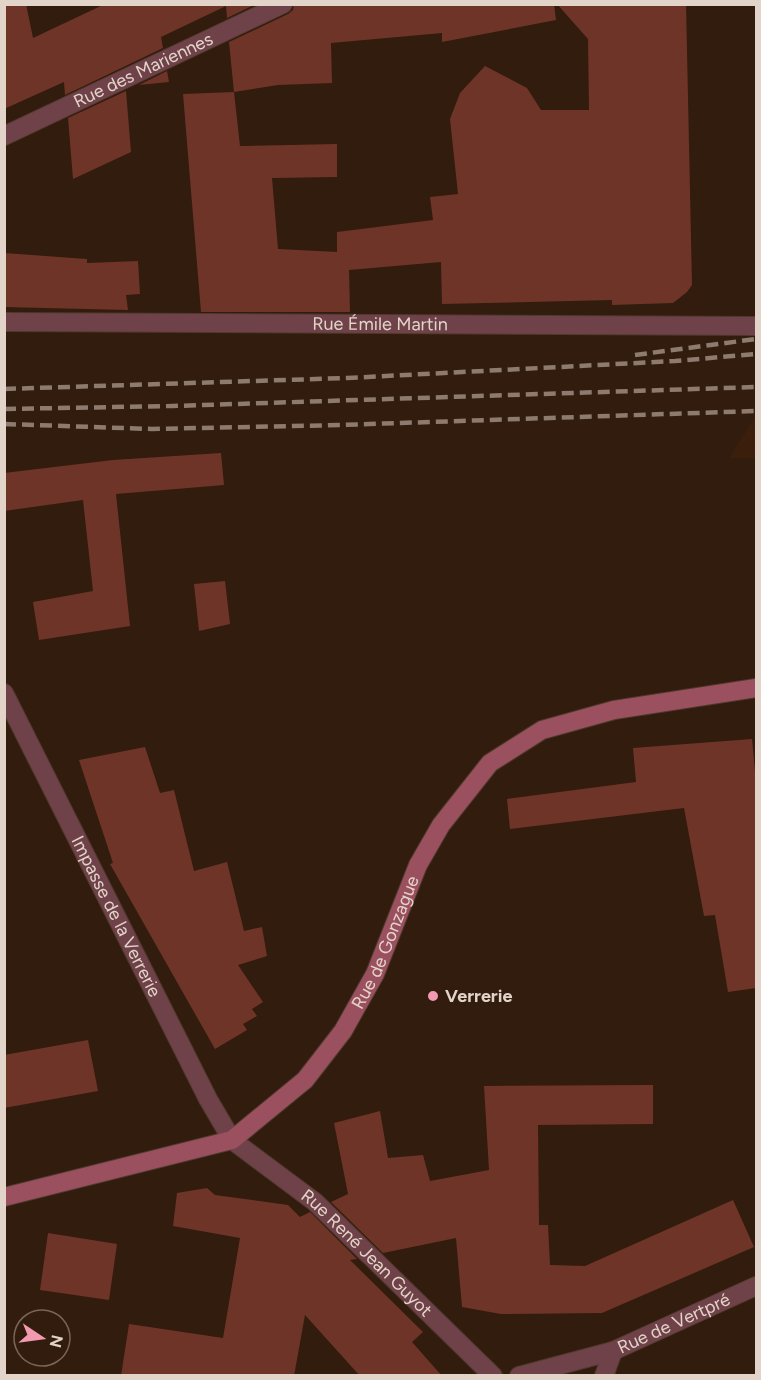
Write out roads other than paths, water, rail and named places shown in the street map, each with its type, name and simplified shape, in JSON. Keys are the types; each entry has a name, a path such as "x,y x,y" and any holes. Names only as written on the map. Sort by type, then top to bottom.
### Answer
{"main road":[{"name":"Rue de Gonzague","path":"4,1197 232,1140 305,1080 343,1031 375,974 418,866 441,825 490,763 542,730 614,710 756,688"}],"street":[{"name":"Rue des Mariennes","path":"4,136 283,4"},
{"name":"Rue Émile Martin","path":"4,322 756,326"},
{"name":"Impasse de la Verrerie","path":"4,693 208,1100 232,1140"},
{"name":"Rue René Jean Guyot","path":"232,1140 315,1202 493,1376"},
{"name":"Rue de Vertpré","path":"604,1376 613,1351 756,1286"},
{"path":"519,1376 613,1351"}],"railway":[{"path":"635,355 756,339"},
{"path":"4,389 347,378 675,361 756,354"},
{"path":"4,409 173,406 756,387"},
{"path":"4,424 152,429 756,411"}],"place":[{"name":"Verrerie","path":"433,996"}]}
